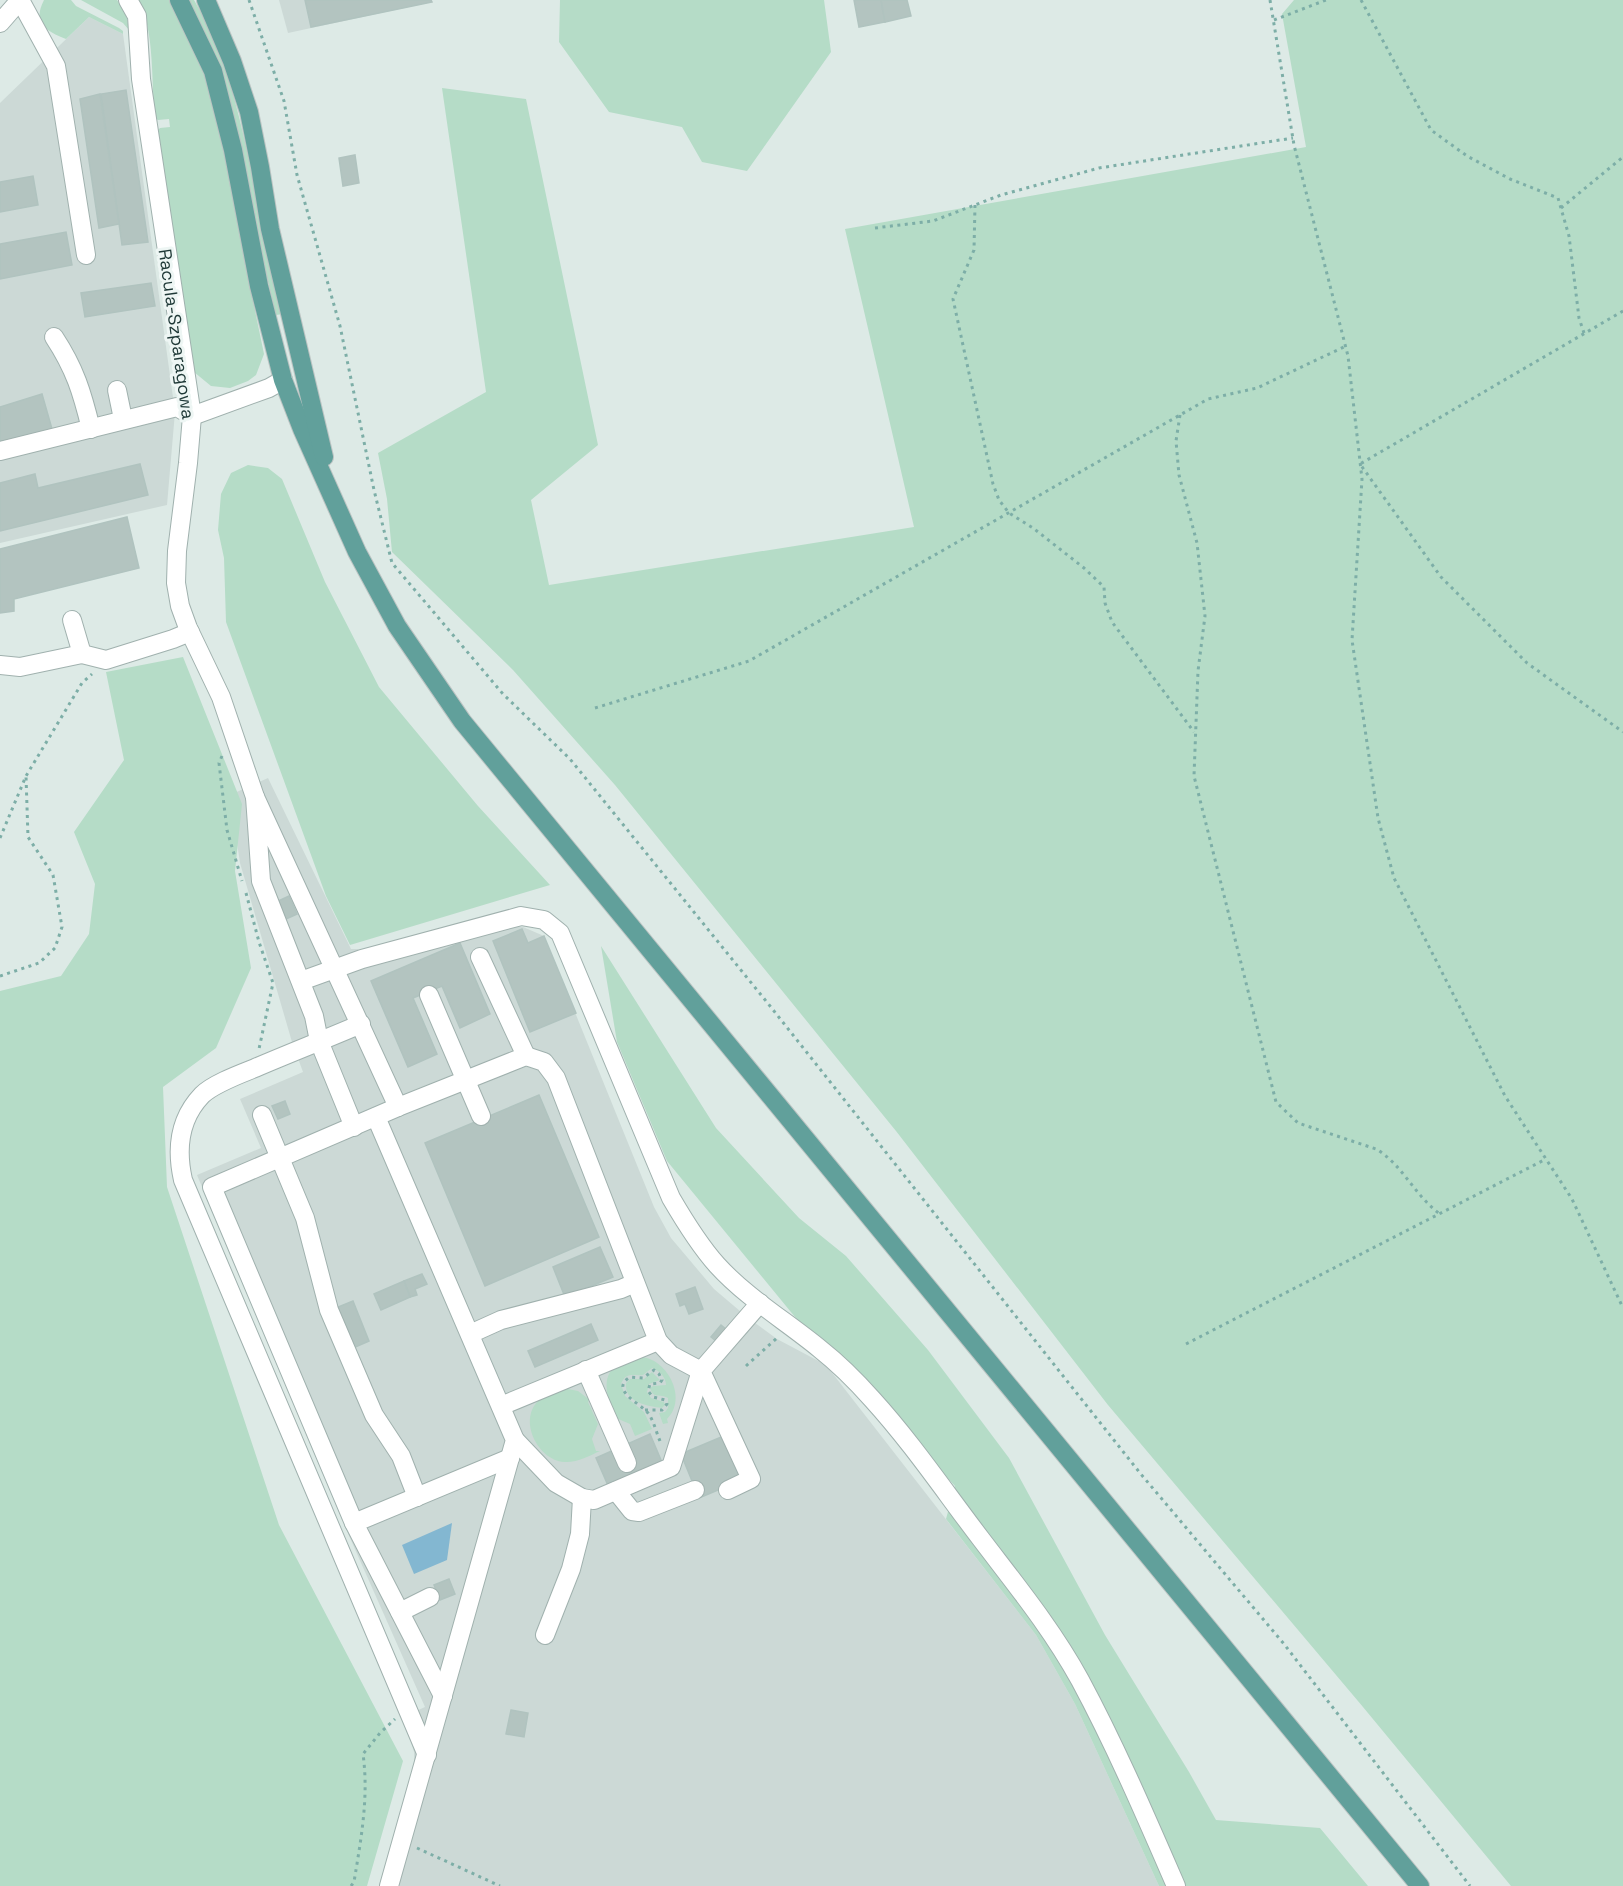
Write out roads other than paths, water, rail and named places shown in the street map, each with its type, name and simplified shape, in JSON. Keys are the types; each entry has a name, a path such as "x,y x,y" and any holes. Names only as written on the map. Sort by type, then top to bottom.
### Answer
{"main road":[{"path":"179,0 213,71 224,110 259,286 283,380 302,429 357,552 397,626 462,721 1420,1886"},
{"path":"206,0 232,61 249,112 270,229 316,418 331,491"}],"street":[{"path":"0,22 20,0 56,66 86,255"},
{"name":"Racula-Szparagowa","path":"129,1 137,16 141,79 192,416 177,551 176,583 180,606 220,697 255,797"},
{"path":"54,337 70,363 84,401 91,429"},
{"path":"0,451 177,406 192,416 268,388 283,380"},
{"path":"117,390 123,419"},
{"path":"72,620 82,654"},
{"path":"0,665 20,668 82,654 106,660 190,632"},
{"path":"255,797 398,1107"},
{"path":"255,797 261,881 314,1016 319,1041 354,1127"},
{"path":"301,981 334,968 445,935 521,916 544,920 560,933 671,1198 690,1231 718,1266 760,1303 835,1362 874,1401 953,1499 1040,1616 1079,1678 1097,1713 1176,1886"},
{"path":"480,957 526,1056"},
{"path":"429,994 481,1116"},
{"path":"361,1024 231,1078 203,1094 188,1116 180,1134 178,1160 183,1180 427,1755"},
{"path":"443,1696 354,1523 212,1187 398,1107 526,1056 544,1062 556,1078 658,1341 671,1355 701,1371 751,1479 728,1490"},
{"path":"262,1115 305,1218 329,1310 374,1415 401,1456 417,1497"},
{"path":"376,1117 515,1440 540,1463 556,1483 582,1498 594,1500 671,1467 701,1371 760,1303"},
{"path":"470,1334 501,1320 621,1289 635,1283"},
{"path":"501,1406 658,1341"},
{"path":"586,1370 627,1463"},
{"path":"389,1886 515,1440"},
{"path":"354,1523 510,1458"},
{"path":"616,1491 632,1511 639,1512 695,1490"},
{"path":"545,1635 571,1569 580,1534 582,1498"},
{"path":"400,1612 430,1597"}],"water":[{"path":"452,1523 447,1560 414,1574 402,1545"}]}
